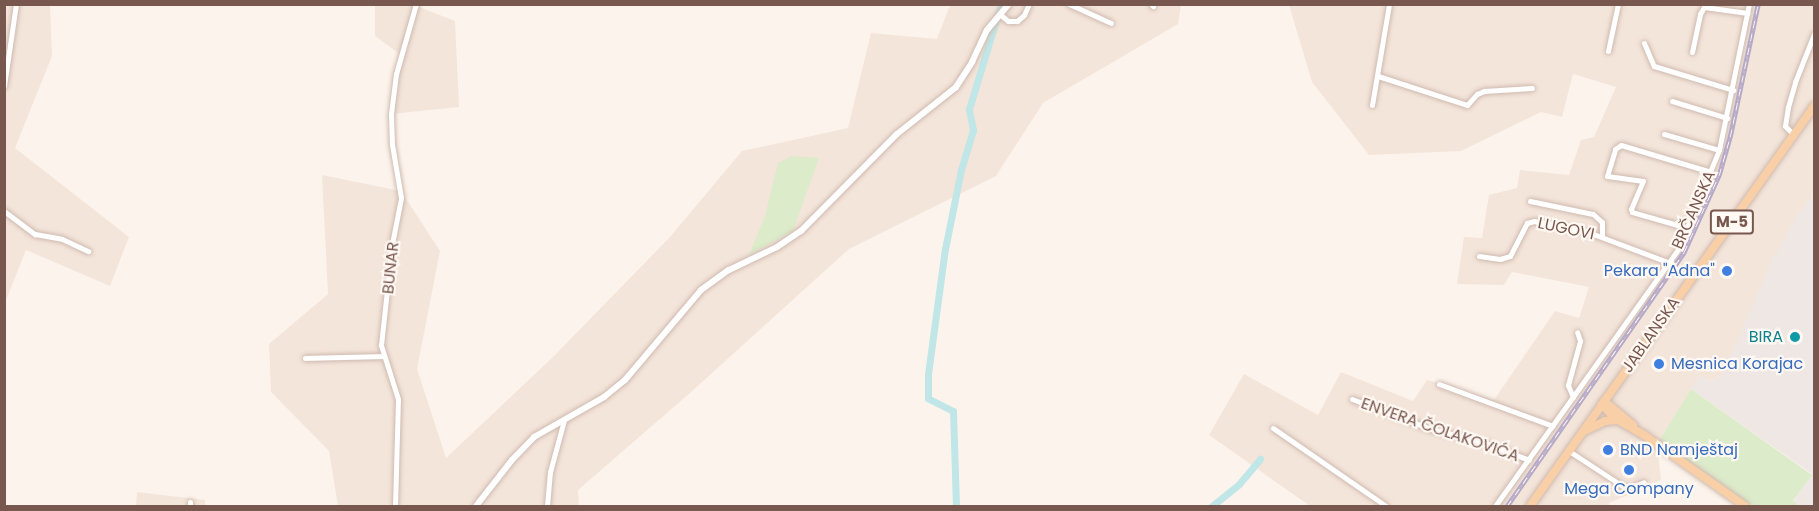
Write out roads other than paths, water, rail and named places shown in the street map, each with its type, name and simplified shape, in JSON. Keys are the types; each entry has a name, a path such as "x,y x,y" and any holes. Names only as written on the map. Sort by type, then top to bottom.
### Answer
{"main road":[{"name":"JABLANSKA","path":"1530,507 1815,106"},
{"path":"1603,403 1608,413 1644,435"},
{"path":"1603,403 1745,507"},
{"path":"1583,432 1605,421 1618,420"}],"street":[{"path":"4,86 16,4"},
{"name":"BUNAR","path":"395,507 398,399 397,389 383,356 381,345 392,244 401,198 392,144 391,114 396,74 416,4"},
{"path":"476,507 523,447 534,437 604,397 625,380 701,290 729,270 791,239 814,220 897,134 956,87 963,79 992,25 1001,17 1009,4"},
{"path":"1001,17 1008,21 1017,21 1024,15 1029,4"},
{"path":"1069,4 1111,23"},
{"path":"1372,105 1389,4"},
{"path":"1608,51 1617,4"},
{"name":"BRČANSKA","path":"1496,507 1670,263 1688,228 1719,150 1749,4"},
{"path":"1692,52 1700,14 1704,7 1748,13"},
{"path":"1794,135 1785,126 1788,107 1795,82 1815,34"},
{"path":"1644,43 1654,66 1733,90"},
{"path":"1378,76 1467,105 1476,95 1484,92 1532,88"},
{"path":"1672,101 1727,118"},
{"path":"1664,134 1719,150"},
{"path":"1688,228 1632,212 1643,181 1607,176 1615,149 1621,145 1711,172"},
{"path":"1530,201 1593,214 1602,222 1602,236"},
{"path":"4,211 35,234 62,239 88,251"},
{"name":"LUGOVI","path":"1479,256 1500,259 1510,256 1531,221 1602,236 1670,263"},
{"path":"1573,398 1568,385 1580,341 1577,332"},
{"path":"305,358 383,356"},
{"path":"1439,384 1553,426"},
{"name":"ENVERA ČOLAKOVIĆA","path":"1352,399 1428,428 1485,443 1529,460"},
{"path":"547,507 550,472 564,420"},
{"path":"1273,428 1386,507"},
{"path":"1569,451 1627,489 1644,483"}],"waterway":[{"path":"956,506 953,411 928,398 928,374 945,249 961,170 973,130 969,109 1001,4"},
{"path":"1212,506 1239,484 1260,459"}],"railway":[{"path":"1507,506 1684,252 1719,175 1730,137 1758,4"}],"place":[{"name":"Pekara \"Adna\"","path":"1727,271"},
{"name":"BIRA","path":"1795,337"},
{"name":"Mesnica Korajac","path":"1659,364"},
{"name":"BND Namještaj","path":"1608,450"},
{"name":"Mega Company","path":"1629,470"}]}
